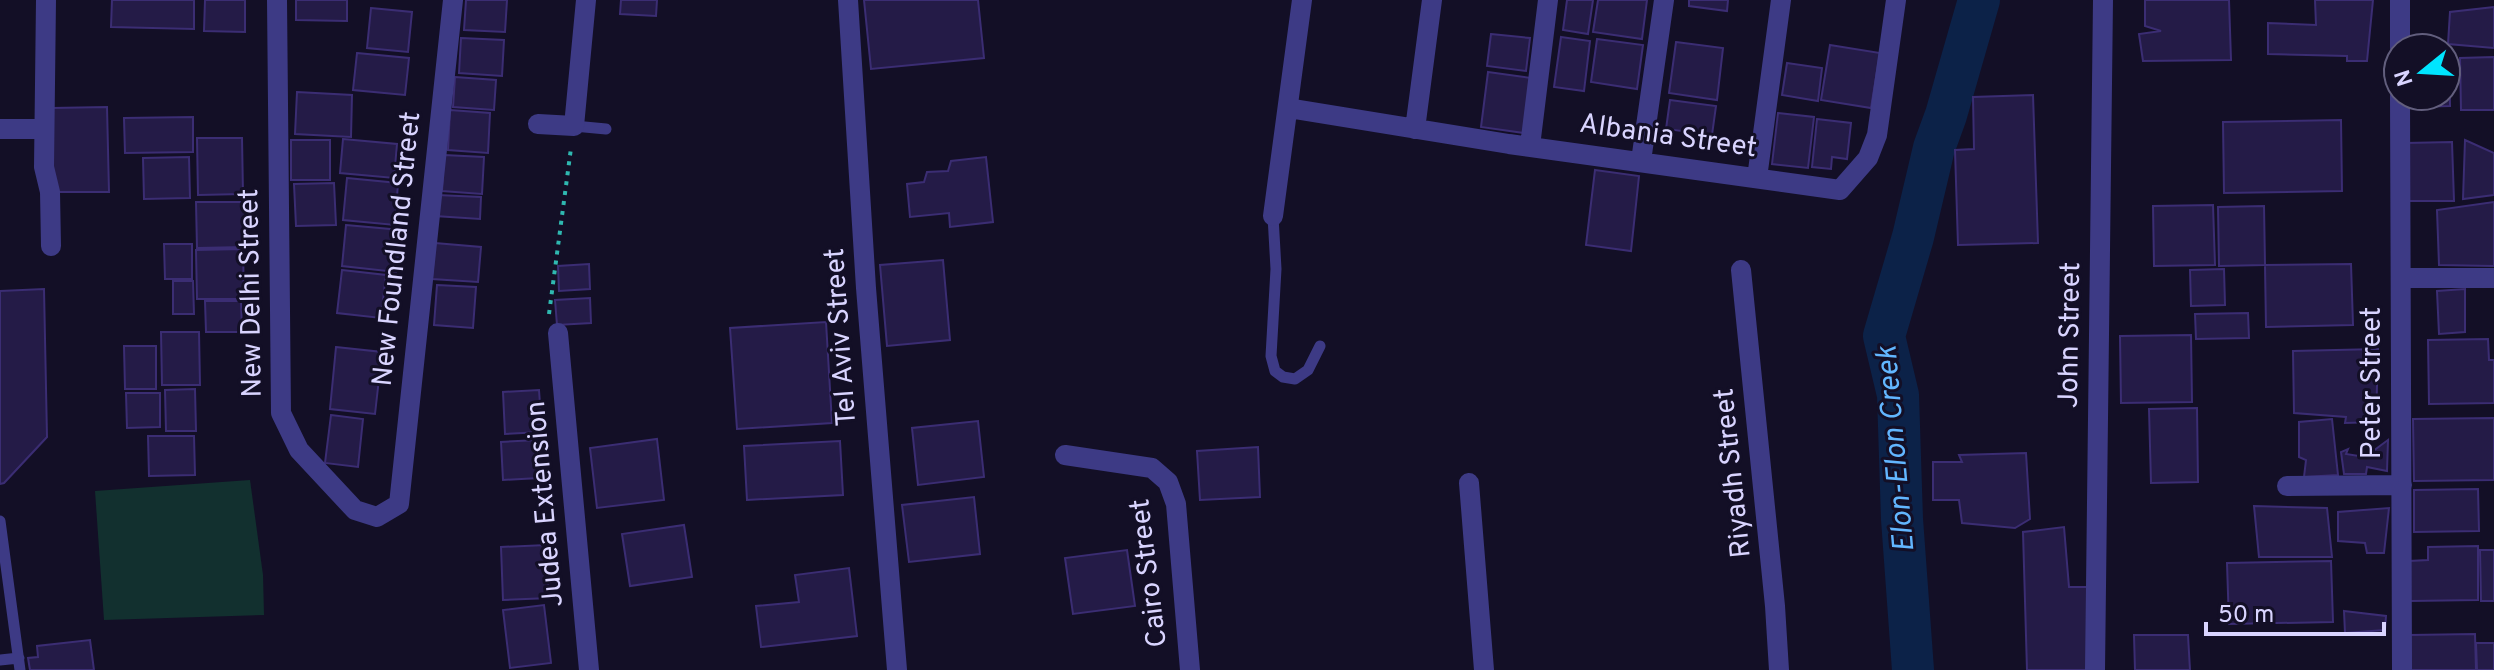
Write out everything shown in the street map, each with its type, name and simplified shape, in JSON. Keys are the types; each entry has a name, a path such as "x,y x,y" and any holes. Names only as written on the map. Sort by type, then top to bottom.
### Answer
{"street":[{"path":"46,0 43,129 44,167 50,192 51,246"},
{"name":"New Delhi Street","path":"277,0 281,413 299,450 355,510 377,517 399,504"},
{"name":"New Foundland Street","path":"399,504 453,0"},
{"path":"538,124 574,126 586,0"},
{"name":"Tel Aviv Street","path":"848,0 866,288 897,670"},
{"path":"1273,216 1302,0"},
{"path":"1415,129 1432,0"},
{"path":"1530,146 1548,0"},
{"path":"1641,161 1664,0"},
{"path":"1757,178 1781,0"},
{"name":"Albania Street","path":"1288,108 1840,190 1868,158 1877,135 1896,0"},
{"name":"John Street","path":"2095,670 2103,0"},
{"path":"2400,0 2400,32"},
{"name":"Peter Street","path":"2400,112 2402,670"},
{"path":"0,129 43,129"},
{"name":"Riyadh Street","path":"1741,270 1779,670"},
{"path":"2401,278 2494,278"},
{"name":"Judea Extension","path":"558,333 589,670"},
{"name":"Cairo Street","path":"1065,455 1152,468 1168,482 1176,504 1190,670"},
{"path":"1469,483 1484,670"},
{"path":"2287,486 2402,485"}],"lane":[{"path":"574,126 606,129"},
{"path":"1273,216 1276,269 1271,356 1275,371 1283,377 1295,379 1308,370 1320,346"},
{"path":"0,521 19,664 0,660"}],"path":[{"path":"558,333 548,319 574,126"}],"green space":[{"path":"250,480 263,575 264,615 104,620 95,491"}],"building":[{"path":"112,0 194,0 194,29 111,27"},
{"path":"205,0 245,0 245,32 204,31"},
{"path":"296,0 347,0 347,21 296,20"},
{"path":"466,0 507,0 505,32 464,30"},
{"path":"621,0 657,0 656,16 620,14"},
{"path":"864,0 978,0 984,58 871,69"},
{"path":"1567,0 1593,0 1588,34 1563,30"},
{"path":"1598,0 1647,0 1642,39 1593,32"},
{"path":"1689,0 1728,0 1727,11 1689,6"},
{"path":"2145,0 2229,0 2231,60 2143,61 2139,34 2161,31 2145,26"},
{"path":"2315,0 2373,0 2367,61 2347,61 2347,56 2268,54 2268,23 2316,25"},
{"path":"2494,7 2494,48 2462,45 2462,32 2449,32 2450,12"},
{"path":"371,8 412,12 408,52 367,48"},
{"path":"1491,34 1530,38 1526,71 1487,66"},
{"path":"1561,37 1590,41 1584,91 1554,87"},
{"path":"461,38 504,40 502,76 459,73"},
{"path":"1597,39 1643,45 1637,89 1591,82"},
{"path":"1676,42 1723,48 1717,100 1669,93"},
{"path":"1830,45 1880,53 1871,108 1821,100"},
{"path":"357,53 409,58 405,95 353,90"},
{"path":"2494,57 2494,110 2462,110 2462,58"},
{"path":"1787,63 1822,68 1818,101 1782,95"},
{"path":"1488,72 1531,78 1524,133 1481,127"},
{"path":"455,77 496,80 494,110 453,107"},
{"path":"297,92 352,95 351,137 295,134"},
{"path":"2033,95 2038,243 1958,245 1955,150 1974,149 1973,97"},
{"path":"1670,100 1716,106 1712,135 1666,129"},
{"path":"107,107 109,192 53,192 52,108"},
{"path":"450,110 490,113 488,153 448,150"},
{"path":"1778,113 1814,117 1808,168 1772,164"},
{"path":"193,117 193,152 125,153 124,118"},
{"path":"1817,119 1851,123 1847,159 1832,157 1831,169 1812,167"},
{"path":"2341,120 2342,191 2224,193 2223,122"},
{"path":"197,138 242,138 243,194 198,195"},
{"path":"343,139 397,144 394,178 340,173"},
{"path":"291,140 330,140 330,180 291,180"},
{"path":"2465,140 2494,153 2494,195 2463,199"},
{"path":"2452,142 2454,201 2408,201 2406,143"},
{"path":"444,155 484,157 482,194 442,191"},
{"path":"189,157 190,198 144,199 143,158"},
{"path":"986,157 993,222 950,227 949,213 910,217 907,184 924,182 927,172 948,171 951,161"},
{"path":"1595,170 1639,176 1631,251 1586,245"},
{"path":"347,178 398,183 395,225 343,220"},
{"path":"334,183 336,225 296,226 294,184"},
{"path":"437,195 481,197 480,219 435,216"},
{"path":"196,202 246,202 246,247 197,248"},
{"path":"2494,202 2494,266 2439,265 2437,210"},
{"path":"2213,205 2215,265 2154,266 2153,206"},
{"path":"2264,206 2265,265 2219,266 2218,207"},
{"path":"346,225 401,230 396,272 342,266"},
{"path":"435,243 481,247 478,282 432,279"},
{"path":"164,244 192,244 192,279 165,279"},
{"path":"243,249 244,299 197,299 196,250"},
{"path":"943,260 950,340 887,346 880,265"},
{"path":"589,264 590,289 559,291 558,266"},
{"path":"2351,264 2353,325 2266,327 2265,265"},
{"path":"2224,269 2225,305 2191,306 2190,270"},
{"path":"342,270 386,275 381,318 337,313"},
{"path":"173,281 193,281 194,314 173,314"},
{"path":"437,285 476,287 473,328 434,325"},
{"path":"44,289 47,437 0,484 0,291"},
{"path":"2465,289 2465,332 2439,334 2437,291"},
{"path":"590,298 591,323 557,325 555,300"},
{"path":"205,301 241,301 242,332 206,332"},
{"path":"2248,313 2249,338 2196,339 2195,314"},
{"path":"826,322 832,423 737,429 730,328"},
{"path":"161,332 199,332 200,385 162,385"},
{"path":"2191,335 2192,402 2121,403 2120,336"},
{"path":"2488,339 2489,360 2494,360 2494,403 2429,404 2428,340"},
{"path":"124,346 156,346 156,389 125,389"},
{"path":"336,347 382,352 375,414 330,409"},
{"path":"2378,349 2376,422 2345,423 2346,417 2294,413 2293,351"},
{"path":"195,389 196,431 166,431 165,390"},
{"path":"539,390 542,432 505,434 503,392"},
{"path":"126,393 160,393 160,427 127,428"},
{"path":"2197,408 2198,482 2151,483 2149,409"},
{"path":"331,415 363,419 358,467 325,463"},
{"path":"2494,418 2494,480 2414,481 2413,419"},
{"path":"2332,419 2338,475 2304,477 2306,460 2299,457 2299,422"},
{"path":"978,421 984,477 918,485 912,428"},
{"path":"148,436 194,436 195,475 149,476"},
{"path":"657,439 664,500 597,508 590,448"},
{"path":"537,440 539,478 503,480 501,442"},
{"path":"2388,440 2387,471 2367,467 2366,474 2344,474 2341,452 2348,449 2346,454 2365,457"},
{"path":"840,441 843,495 747,500 744,446"},
{"path":"1258,447 1260,497 1200,500 1197,451"},
{"path":"2026,453 2030,519 2015,528 1962,523 1959,500 1933,500 1933,462 1962,462 1959,455"},
{"path":"2478,489 2479,531 2414,532 2414,490"},
{"path":"974,497 980,554 909,562 902,505"},
{"path":"2254,506 2327,508 2332,557 2259,557"},
{"path":"2389,508 2384,553 2367,553 2365,543 2338,541 2338,512"},
{"path":"684,525 692,577 630,586 622,534"},
{"path":"2064,527 2069,587 2091,587 2089,670 2027,670 2023,532"},
{"path":"546,545 549,598 503,600 501,547"},
{"path":"2478,546 2478,600 2410,601 2409,561 2428,560 2428,547"},
{"path":"1127,550 1135,606 1073,614 1065,558"},
{"path":"2480,550 2494,550 2494,601 2481,601"},
{"path":"2331,561 2333,622 2229,624 2227,563"},
{"path":"849,568 857,636 761,647 756,606 799,602 795,575"},
{"path":"544,605 551,663 510,668 503,610"},
{"path":"2344,611 2386,616 2385,630 2345,633"},
{"path":"2475,634 2476,670 2411,670 2410,635"},
{"path":"2134,635 2188,635 2190,670 2135,670"},
{"path":"90,640 94,670 30,670 28,658 38,657 37,646"},
{"path":"2476,643 2494,643 2494,670 2477,670"}],"waterway":[{"name":"Elon-Elon Creek","path":"1913,670 1902,519 1898,395 1884,336 1913,237 1934,148 1979,0"}]}
